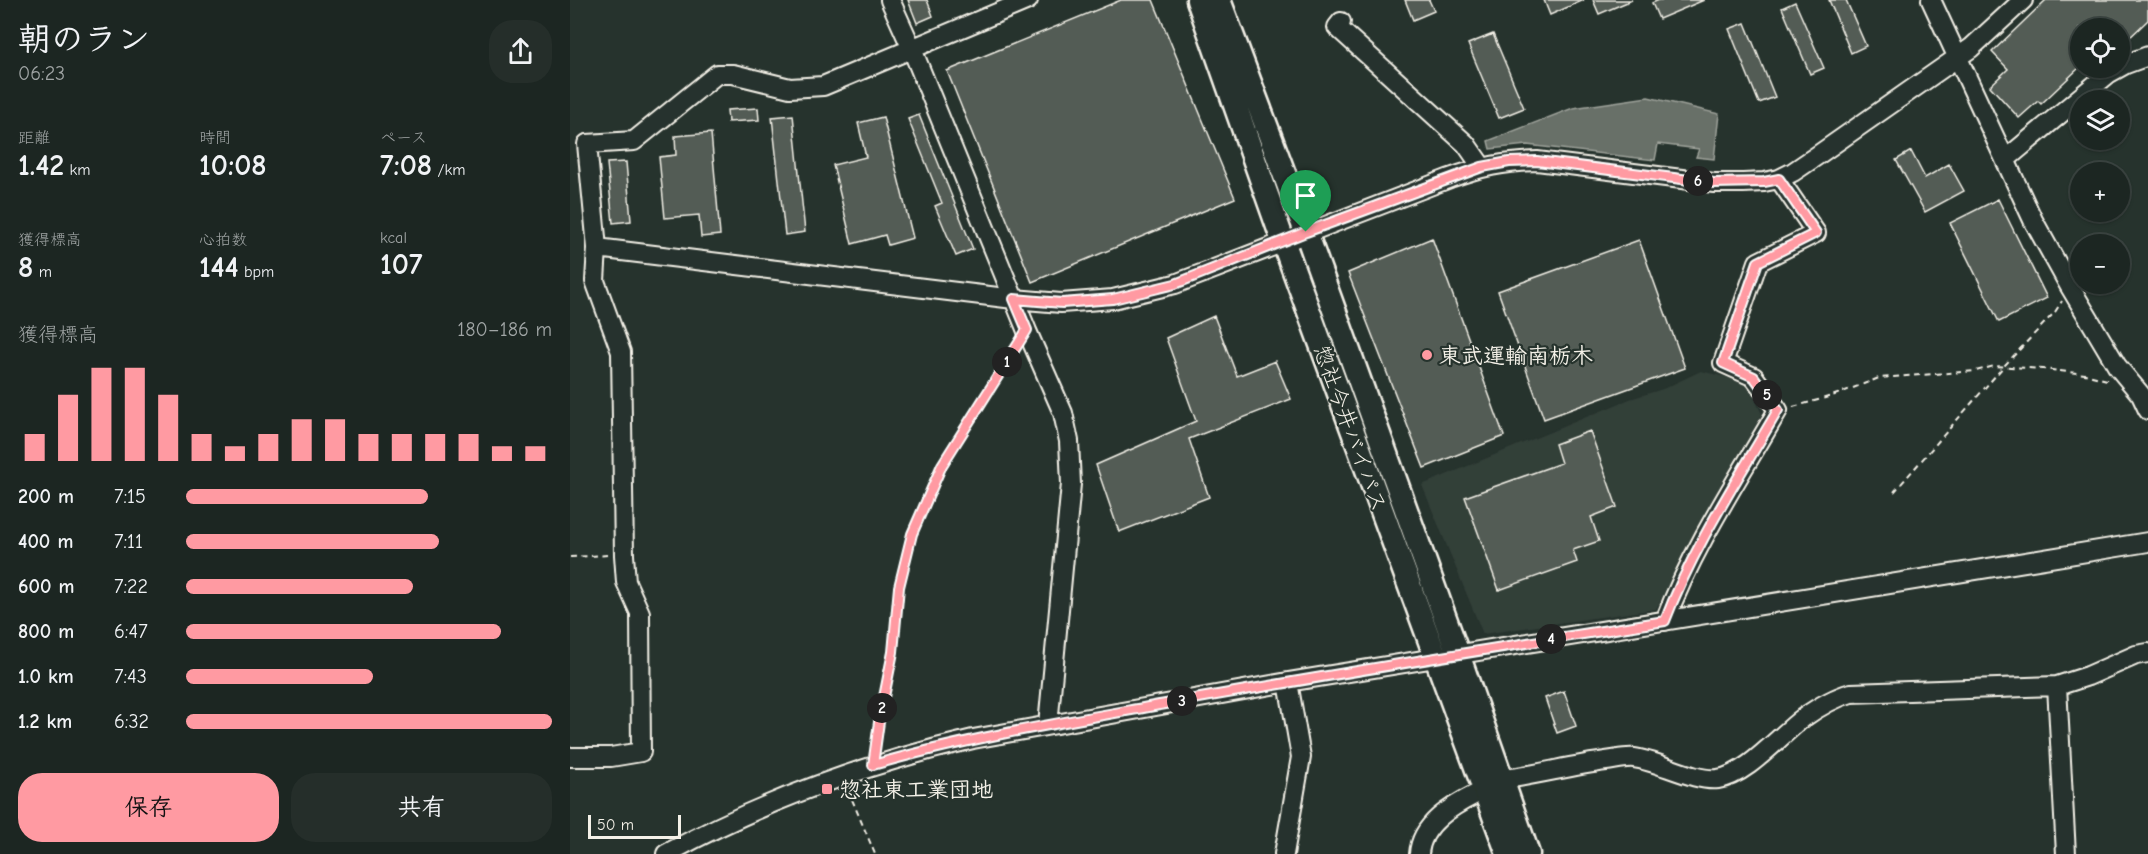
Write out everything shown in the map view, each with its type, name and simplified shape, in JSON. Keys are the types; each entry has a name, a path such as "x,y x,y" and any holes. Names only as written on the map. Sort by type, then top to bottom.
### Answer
{"main road":[{"name":"惣社今井バイパス","path":"1198,0 1283,241 1508,854"},
{"name":"惣社今井バイパス","path":"1219,0 1306,232 1528,854"}],"street":[{"path":"890,0 1063,413 1069,441 1071,484 1048,726"},
{"path":"570,757 611,757 641,752 640,613 626,582 624,555 621,352 595,280 597,248 579,144 634,141 717,74 733,74 790,88 823,86 1028,0"},
{"path":"1931,0 2033,220 2070,287"},
{"path":"597,248 1014,299 1062,303 1113,299 1175,284 1306,232 1482,167 1509,162 1537,161 1714,183 1764,182 1779,179 1810,161 1958,58 2023,0"},
{"path":"1341,22 1337,27 1466,144 1482,167"},
{"path":"2005,160 2108,74 2148,56"},
{"path":"1665,621 1677,589 1778,410 1754,377 1723,363 1758,262 1816,233 1779,179"},
{"path":"2074,294 2117,366 2141,396 2148,411"},
{"path":"666,854 730,820 775,800 873,765 923,750 973,739 1288,682 2148,542"},
{"path":"1512,778 1586,763 1632,758 1668,766 1698,778 1717,779 1734,773 1762,754 1803,718 1836,698 1851,693 2057,686 2088,676 2136,655 2148,653"},
{"path":"1284,854 1301,757 1288,682"},
{"path":"2057,686 2066,854"},
{"path":"1419,854 1419,847 1428,828 1454,805 1476,794"}],"path":[{"path":"1893,492 2055,312 2070,287"},
{"path":"873,765 893,652 899,587 912,534 942,465 1027,330"},
{"path":"1778,410 1832,396 1879,378 1954,373 2004,366 2085,374 2133,385"},
{"path":"570,557 624,555"},
{"path":"842,775 875,854"}],"shaded area":[{"path":"1648,97 1719,114 1714,159 1696,157 1699,149 1658,144 1655,160 1527,145 1490,149 1488,141 1573,108"},
{"path":"1701,371 1746,382 1762,414 1656,609 1483,634 1422,485 1630,399 1663,389"}],"building":[{"path":"908,0 927,0 933,16 917,23"},
{"path":"1121,0 1153,0 1235,198 1032,282 947,71"},
{"path":"1405,0 1429,0 1434,11 1413,20"},
{"path":"1544,0 1584,0 1550,15"},
{"path":"1593,0 1632,0 1599,14"},
{"path":"1659,0 1704,0 1659,19 1652,3"},
{"path":"1829,0 1846,0 1866,46 1851,53"},
{"path":"2046,0 2148,0 2148,20 2130,37 2130,18 2070,18 2070,76 2041,104 2038,101 2019,118 1990,86 2008,69 1992,52"},
{"path":"1795,2 1824,68 1810,74 1782,8"},
{"path":"1745,23 1775,97 1759,103 1729,29"},
{"path":"1493,34 1524,108 1499,118 1468,44"},
{"path":"758,108 759,120 728,122 727,110"},
{"path":"793,115 805,232 785,235 772,117"},
{"path":"919,115 973,249 956,256 935,206 942,203 908,119"},
{"path":"883,117 913,238 888,245 885,235 852,244 833,165 866,157 858,123"},
{"path":"711,133 720,235 701,237 699,215 665,218 659,157 676,155 675,136"},
{"path":"1911,151 1925,178 1949,164 1964,191 1925,212 1896,160"},
{"path":"626,162 631,221 613,223 607,163"},
{"path":"1998,199 2047,298 1999,322 1950,223"},
{"name":"東武運輸南栃木","path":"1432,238 1504,436 1424,468 1348,273"},
{"path":"1639,240 1685,368 1544,419 1498,291"},
{"path":"1214,316 1237,376 1275,361 1291,399 1189,439 1209,497 1119,532 1096,465 1196,421 1166,338"},
{"path":"1590,431 1617,507 1591,517 1599,541 1573,550 1577,562 1499,590 1465,497 1561,463 1555,444"},
{"path":"1564,691 1576,726 1557,733 1545,698"}],"place":[{"name":"東武運輸南栃木","path":"1427,355"},
{"name":"惣社東工業団地","path":"827,789"}],"route":[{"path":"1537,161 1714,183 1764,182 1779,179 1785,191 1816,233 1758,262 1723,363 1754,377 1778,410 1677,589 1665,621 1288,682 973,739 923,750 873,765 893,652 899,587 912,534 942,465 1027,330 1014,299 1062,303 1113,299 1175,284 1306,232 1449,178 1482,167 1509,162 1537,161"}]}
